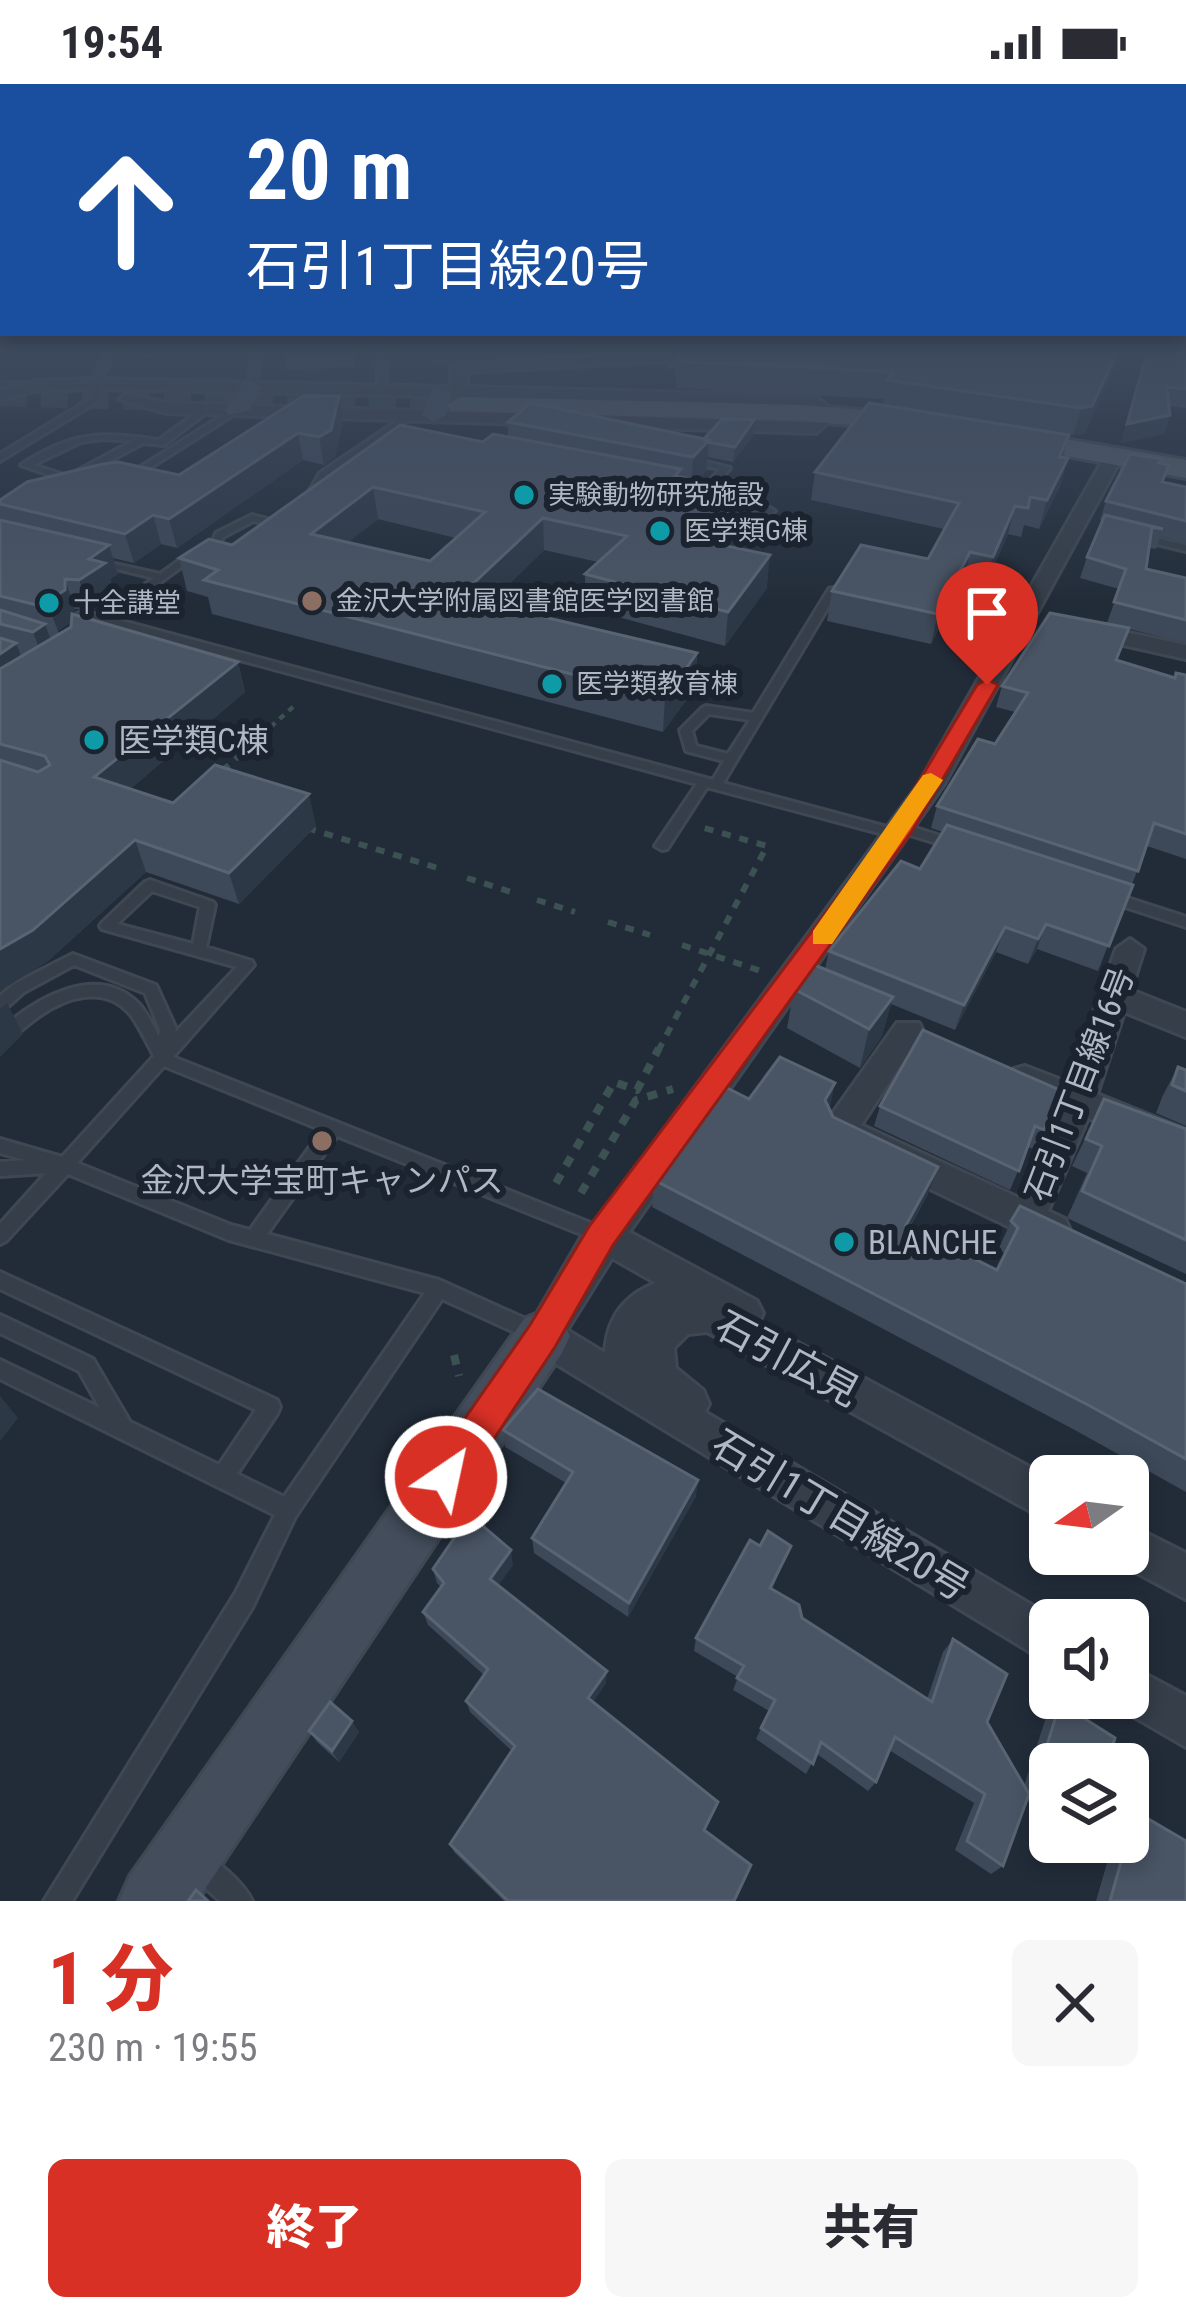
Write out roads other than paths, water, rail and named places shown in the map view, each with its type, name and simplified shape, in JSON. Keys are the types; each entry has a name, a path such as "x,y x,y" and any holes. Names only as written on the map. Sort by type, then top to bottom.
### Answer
{"main road":[{"path":"989,434 1186,469"}],"street":[{"path":"171,1878 543,1336 602,1235 779,977 901,831 1051,621 1114,455"},
{"path":"1051,621 1186,652"},
{"name":"石引1丁目線16号","path":"1027,1218 1079,1100 1130,949"},
{"path":"779,977 830,997"},
{"path":"1115,996 1186,1025"},
{"path":"869,1014 919,1035 840,1130 1086,1248"},
{"path":"994,1065 1186,1145"},
{"path":"602,1235 1029,1470"},
{"path":"633,1389 623,1360 631,1320 651,1301 700,1288"},
{"name":"石引広見","path":"1029,1490 723,1319 702,1313 680,1317 654,1342 658,1377 676,1396 1029,1606"},
{"name":"石引1丁目線20号","path":"543,1336 1029,1628"},
{"path":"1149,1538 1186,1558"},
{"path":"1149,1557 1186,1577"},
{"path":"1149,1677 1186,1699"},
{"path":"1149,1701 1186,1723"}],"lane":[{"path":"0,458 39,434"},
{"path":"87,434 25,464 69,479 142,440"},
{"path":"102,434 161,443 174,434"},
{"path":"121,482 199,434"},
{"path":"267,537 294,517 323,475 383,435 406,439"},
{"path":"695,462 726,468 701,497"},
{"path":"679,493 770,511"},
{"path":"215,547 220,535 252,518 294,517"},
{"path":"1120,533 1186,548"},
{"path":"87,630 203,548 237,546"},
{"path":"78,556 162,577"},
{"path":"662,846 732,759 834,590"},
{"path":"82,614 982,854"},
{"path":"732,759 690,748 686,730 706,710 757,717"},
{"path":"0,1236 247,965 199,947 161,946 107,926 150,885 208,904 199,947"},
{"path":"1095,892 1186,922"},
{"path":"0,1005 19,988 74,959 151,989 168,1029 165,1060"},
{"path":"0,1040 44,1002 98,992 128,1003 165,1060 602,1235"},
{"path":"254,1239 333,1129"},
{"path":"0,1146 65,1165 254,1239 439,1288 543,1336"},
{"path":"0,1169 65,1165"},
{"path":"0,1280 270,1407 222,1479"},
{"path":"57,1901 244,1600 288,1510 439,1288"},
{"path":"0,1324 86,1365 125,1431"},
{"path":"0,1369 288,1510"},
{"path":"171,1878 239,1901"}],"place":[{"name":"実験動物研究施設","path":"524,495"},
{"name":"医学類G棟","path":"660,531"},
{"name":"金沢大学附属図書館医学図書館","path":"312,601"},
{"name":"十全講堂","path":"49,603"},
{"name":"医学類教育棟","path":"552,684"},
{"name":"医学類C棟","path":"94,740"},
{"name":"金沢大学宝町キャンパス","path":"322,1141"},
{"name":"BLANCHE","path":"844,1242"}]}
